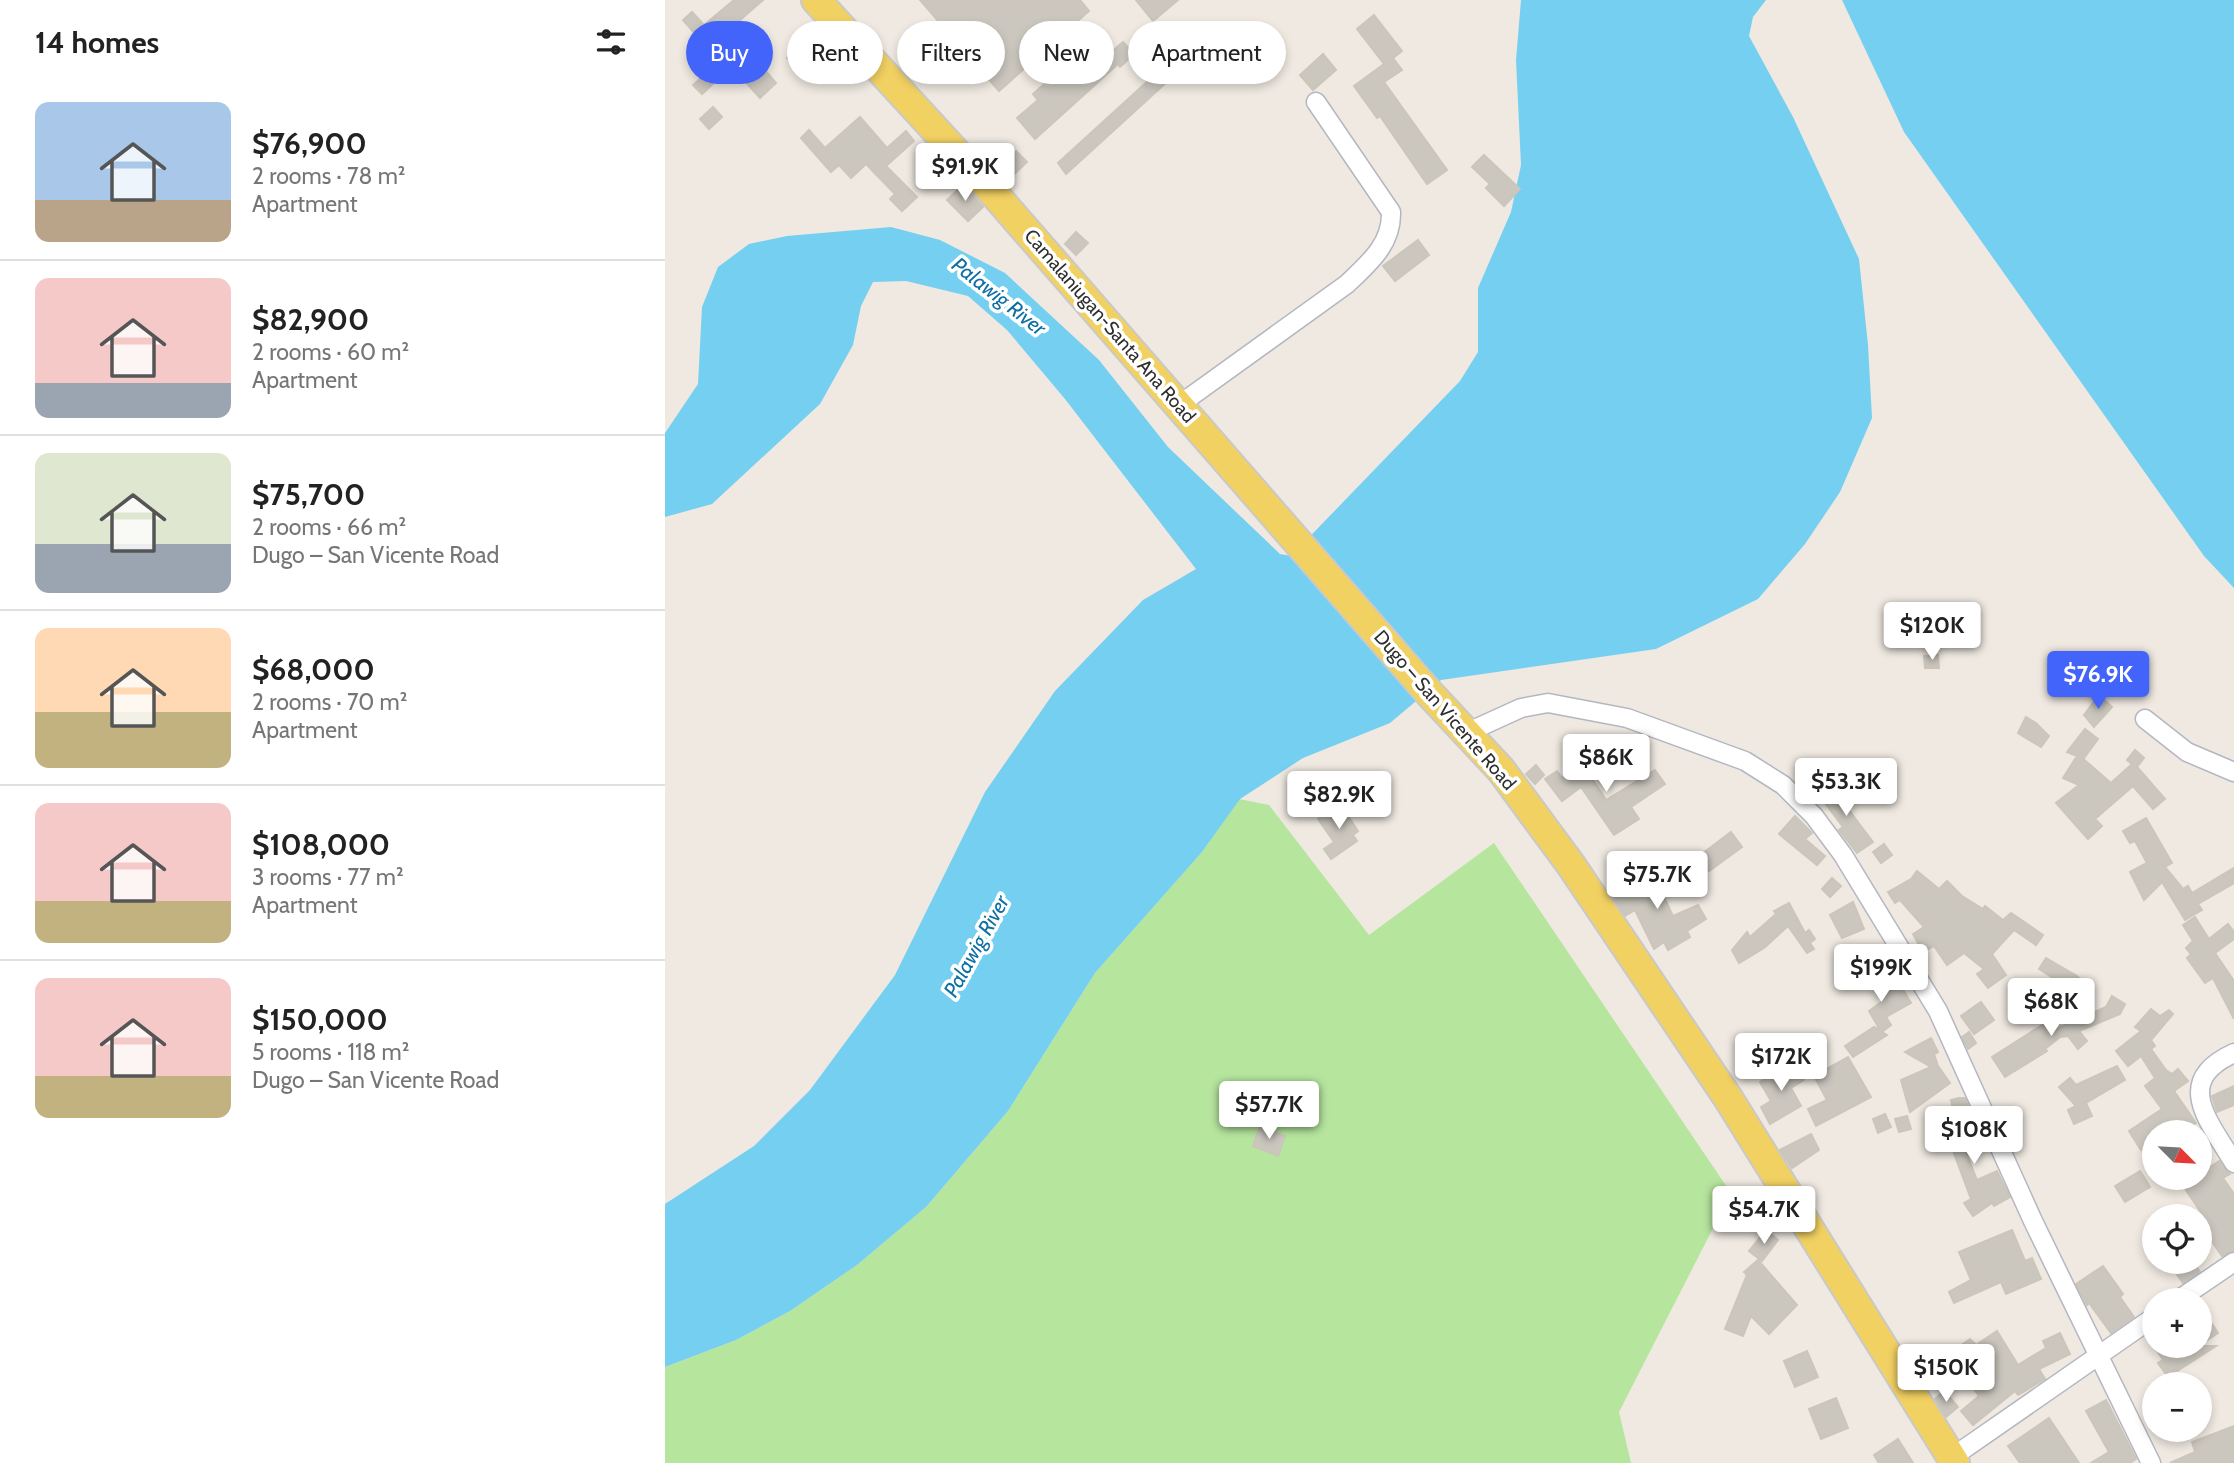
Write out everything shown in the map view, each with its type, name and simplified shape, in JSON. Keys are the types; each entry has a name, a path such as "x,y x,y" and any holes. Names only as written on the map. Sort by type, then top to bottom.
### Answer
{"main road":[{"name":"Camalaniugan-Santa Ana Road","path":"815,0 997,197 1289,530"},
{"name":"Dugo – San Vicente Road","path":"1289,530 1430,694 1501,769 1571,865 1728,1098 1953,1460"}],"street":[{"path":"1179,405 1337,292 1371,262 1386,240 1391,226 1391,212 1316,102"},
{"path":"1467,733 1521,708 1548,703 1580,707 1682,736 1745,761 1791,792 1814,816 1843,855 1931,999 2151,1463"},
{"path":"2145,719 2187,752 2234,772"},
{"path":"2234,1053 2213,1062 2200,1082 2200,1100 2234,1163"},
{"path":"2196,1288 2234,1262"},
{"path":"1953,1460 2142,1325"}],"green space":[{"path":"1239,799 1269,805 1369,935 1494,843 1731,1193 1619,1412 1631,1463 665,1463 665,1367 736,1340 790,1311 857,1265 926,1207 1008,1111 1095,973 1202,852"}],"water":[{"name":"Palawig River","path":"1521,0 1766,0 1753,17 1749,36 1793,117 1859,259 1872,418 1840,492 1805,544 1758,599 1656,649 1441,680 1390,723 1303,758 1240,799 1202,852 1095,973 1008,1111 926,1207 857,1265 790,1311 736,1340 665,1367 665,1204 754,1146 810,1090 895,975 985,792 1055,691 1143,600 1196,569 1065,399 1007,330 968,296 906,281 873,282 861,306 853,345 820,404 712,504 665,517 665,433 698,384 702,307 718,267 749,244 787,236 891,227 940,240 1005,273 1099,360 1168,447 1280,554 1291,556 1460,381 1478,352 1478,288 1511,212 1521,165 1516,60"},
{"path":"1842,0 2234,0 2234,588 2204,556 1904,132"}],"building":[{"path":"734,0 763,0 739,21 709,21"},
{"path":"920,0 1080,0 1089,11 1078,21 1019,21 1019,73 999,91 993,84 1005,84 1005,21 938,21"},
{"path":"1136,0 1178,0 1153,21"},
{"path":"692,12 700,21 686,21 686,23 683,20"},
{"path":"1374,15 1402,51 1393,58 1402,70 1384,82 1447,170 1427,184 1380,116 1377,118 1354,86 1384,64 1357,29"},
{"path":"1123,42 1128,47 1128,60 1120,67 1118,64 1114,68 1114,50"},
{"path":"1323,54 1336,70 1313,90 1300,75"},
{"path":"773,79 776,83 760,98 747,84 773,84"},
{"path":"694,84 713,84 702,94"},
{"path":"1044,84 1096,84 1035,139 1017,118 1038,100 1033,94"},
{"path":"1145,84 1165,84 1066,174 1058,163"},
{"path":"713,107 722,117 709,129 700,119"},
{"path":"860,117 887,148 906,131 914,141 886,166 917,197 902,211 890,199 895,194 866,164 851,178 839,165 831,172 801,138 809,130 825,148"},
{"path":"1016,151 1027,162 1009,179 998,168"},
{"path":"1484,155 1520,189 1504,206 1486,188 1490,184 1472,167"},
{"path":"963,185 983,207 968,221 947,200"},
{"path":"1076,232 1088,243 1076,255 1065,244"},
{"path":"1418,240 1429,255 1395,281 1383,266"},
{"path":"1938,655 1939,668 1925,668 1924,656"},
{"path":"2099,695 2112,707 2094,727 2084,715"},
{"path":"2026,717 2049,736 2041,747 2018,733"},
{"path":"2085,729 2098,739 2084,758 2081,757 2111,783 2132,764 2127,760 2135,750 2144,758 2137,767 2165,799 2153,809 2133,786 2095,819 2102,826 2088,839 2056,803 2079,785 2063,778 2077,756 2067,752"},
{"path":"1594,761 1602,775 1593,780 1606,800 1655,770 1665,784 1631,807 1639,819 1614,835 1581,787 1562,801 1545,779 1557,771 1562,778 1577,766 1580,769"},
{"path":"1536,765 1544,775 1535,784 1526,774"},
{"path":"1836,783 1848,795 1842,801 1873,842 1857,853 1839,830 1843,827 1819,795"},
{"path":"1340,804 1358,831 1353,835 1357,841 1331,859 1324,849 1334,842 1318,819"},
{"path":"1795,816 1812,833 1805,839 1825,856 1817,865 1779,834"},
{"path":"2146,818 2172,863 2165,867 2183,889 2188,886 2192,893 2234,868 2234,883 2198,904 2202,910 2185,920 2162,882 2144,900 2130,872 2147,863 2135,841 2130,843 2123,831"},
{"path":"1731,832 1742,847 1709,871 1698,857"},
{"path":"1884,844 1892,855 1881,863 1873,852"},
{"path":"1654,866 1663,878 1657,883 1673,916 1698,905 1706,919 1687,931 1690,937 1668,950 1664,942 1654,949 1635,910 1625,916 1612,896"},
{"path":"1917,871 1939,889 1947,881 1962,896 1983,909 1985,906 2003,920 2011,913 2043,935 2036,945 2014,930 1992,954 2006,975 1988,988 1977,974 1984,969 1964,953 1947,965 1934,946 1923,952 1913,934 1924,927 1900,900 1895,903 1888,892 1911,879"},
{"path":"1832,878 1841,886 1830,897 1822,889"},
{"path":"1853,902 1864,929 1842,938 1830,915"},
{"path":"1789,903 1805,933 1809,930 1815,939 1810,943 1814,949 1807,953 1788,926 1764,948 1739,963 1732,950 1747,932 1750,937 1776,914 1774,911"},
{"path":"2195,917 2209,939 2228,924 2234,932 2234,939 2215,953 2234,981 2234,1019 2213,978 2205,983 2187,958 2191,954 2186,948 2193,941 2183,925"},
{"path":"1885,955 1899,974 1895,976 1911,1003 1886,1017 1891,1025 1882,1032 1887,1035 1853,1057 1845,1046 1874,1027 1880,1030 1869,1011 1884,1000 1865,968"},
{"path":"2046,958 2077,976 2090,989 2061,1017 2054,1009 2072,990 2039,969"},
{"path":"2112,996 2125,1004 2120,1014 2079,1031 2087,1041 2078,1049 2068,1036 2060,1037 2045,1049 2047,1051 2005,1077 1992,1057 2050,1020 2053,1025 2041,1036 2106,1007"},
{"path":"1981,1002 1994,1020 1974,1034 1961,1016"},
{"path":"2151,1009 2160,1016 2169,1010 2173,1014 2151,1040 2155,1046 2151,1049 2166,1070 2172,1074 2178,1069 2188,1081 2174,1091 2194,1120 2146,1120 2162,1109 2145,1086 2155,1078 2141,1056 2128,1066 2116,1051 2141,1031 2135,1027"},
{"path":"1969,1032 1976,1043 1968,1049 1962,1037"},
{"path":"1931,1038 1938,1052 1934,1054 1938,1066 1950,1083 1910,1112 1901,1080 1931,1067 1905,1052"},
{"path":"1848,1057 1871,1097 1816,1126 1808,1109 1827,1100 1814,1076"},
{"path":"1793,1062 1804,1080 1791,1088 1801,1106 1770,1124 1761,1107 1771,1101 1760,1082"},
{"path":"2117,1066 2125,1080 2086,1103 2092,1116 2074,1124 2068,1110 2076,1106 2059,1087 2070,1078 2076,1085"},
{"path":"2234,1086 2234,1105 2217,1112 2212,1096"},
{"path":"1965,1098 1971,1114 1965,1115 1976,1152 1967,1155 1977,1180 1997,1171 2010,1197 1994,1206 1992,1203 1973,1216 1964,1203 1971,1199 1949,1140 1959,1137 1951,1100"},
{"path":"1885,1114 1891,1127 1878,1133 1873,1119"},
{"path":"1907,1116 1911,1129 1899,1132 1895,1119"},
{"path":"2142,1122 2141,1150 2129,1131"},
{"path":"1260,1126 1285,1136 1278,1156 1253,1146"},
{"path":"1811,1134 1819,1150 1792,1168 1780,1150"},
{"path":"2219,1161 2230,1174 2223,1178 2234,1194 2234,1251 2222,1256 2212,1242 2212,1204 2195,1204 2186,1190 2212,1190 2212,1166"},
{"path":"2140,1171 2142,1190 2145,1190 2125,1202 2115,1186"},
{"path":"1766,1230 1778,1240 1762,1261 1749,1251"},
{"path":"2012,1230 2025,1261 2032,1258 2041,1279 2006,1294 2001,1282 1954,1303 1949,1292 1971,1280 1959,1252"},
{"path":"1758,1260 1797,1305 1769,1334 1751,1316 1743,1336 1725,1329 1747,1275 1744,1272"},
{"path":"2103,1266 2123,1294 2120,1297 2134,1317 2111,1333 2089,1303 2087,1305 2076,1284"},
{"path":"2177,1274 2197,1274 2183,1283"},
{"path":"2212,1324 2218,1333 2212,1337"},
{"path":"1997,1331 2018,1365 2046,1348 2043,1341 2060,1333 2070,1354 2039,1369 2045,1379 2018,1395 2015,1391 1973,1425 1961,1411 1979,1396 1959,1370 1935,1385 1923,1366 1937,1358 1939,1361 1970,1339 1976,1345"},
{"path":"1807,1351 1818,1377 1795,1387 1784,1361"},
{"path":"2162,1358 2197,1358 2176,1372 2164,1372 2158,1363 2163,1360"},
{"path":"1944,1391 1958,1407 1946,1417 1935,1399"},
{"path":"1836,1398 1848,1428 1821,1439 1809,1409"},
{"path":"2106,1400 2136,1459 2130,1463 2091,1463 2109,1452 2086,1411"},
{"path":"2049,1418 2079,1463 2020,1463 2008,1446"},
{"path":"2234,1426 2234,1463 2170,1463 2195,1452 2192,1442 2212,1442 2212,1434"},
{"path":"1898,1439 1913,1463 1879,1463 1874,1455"}]}
